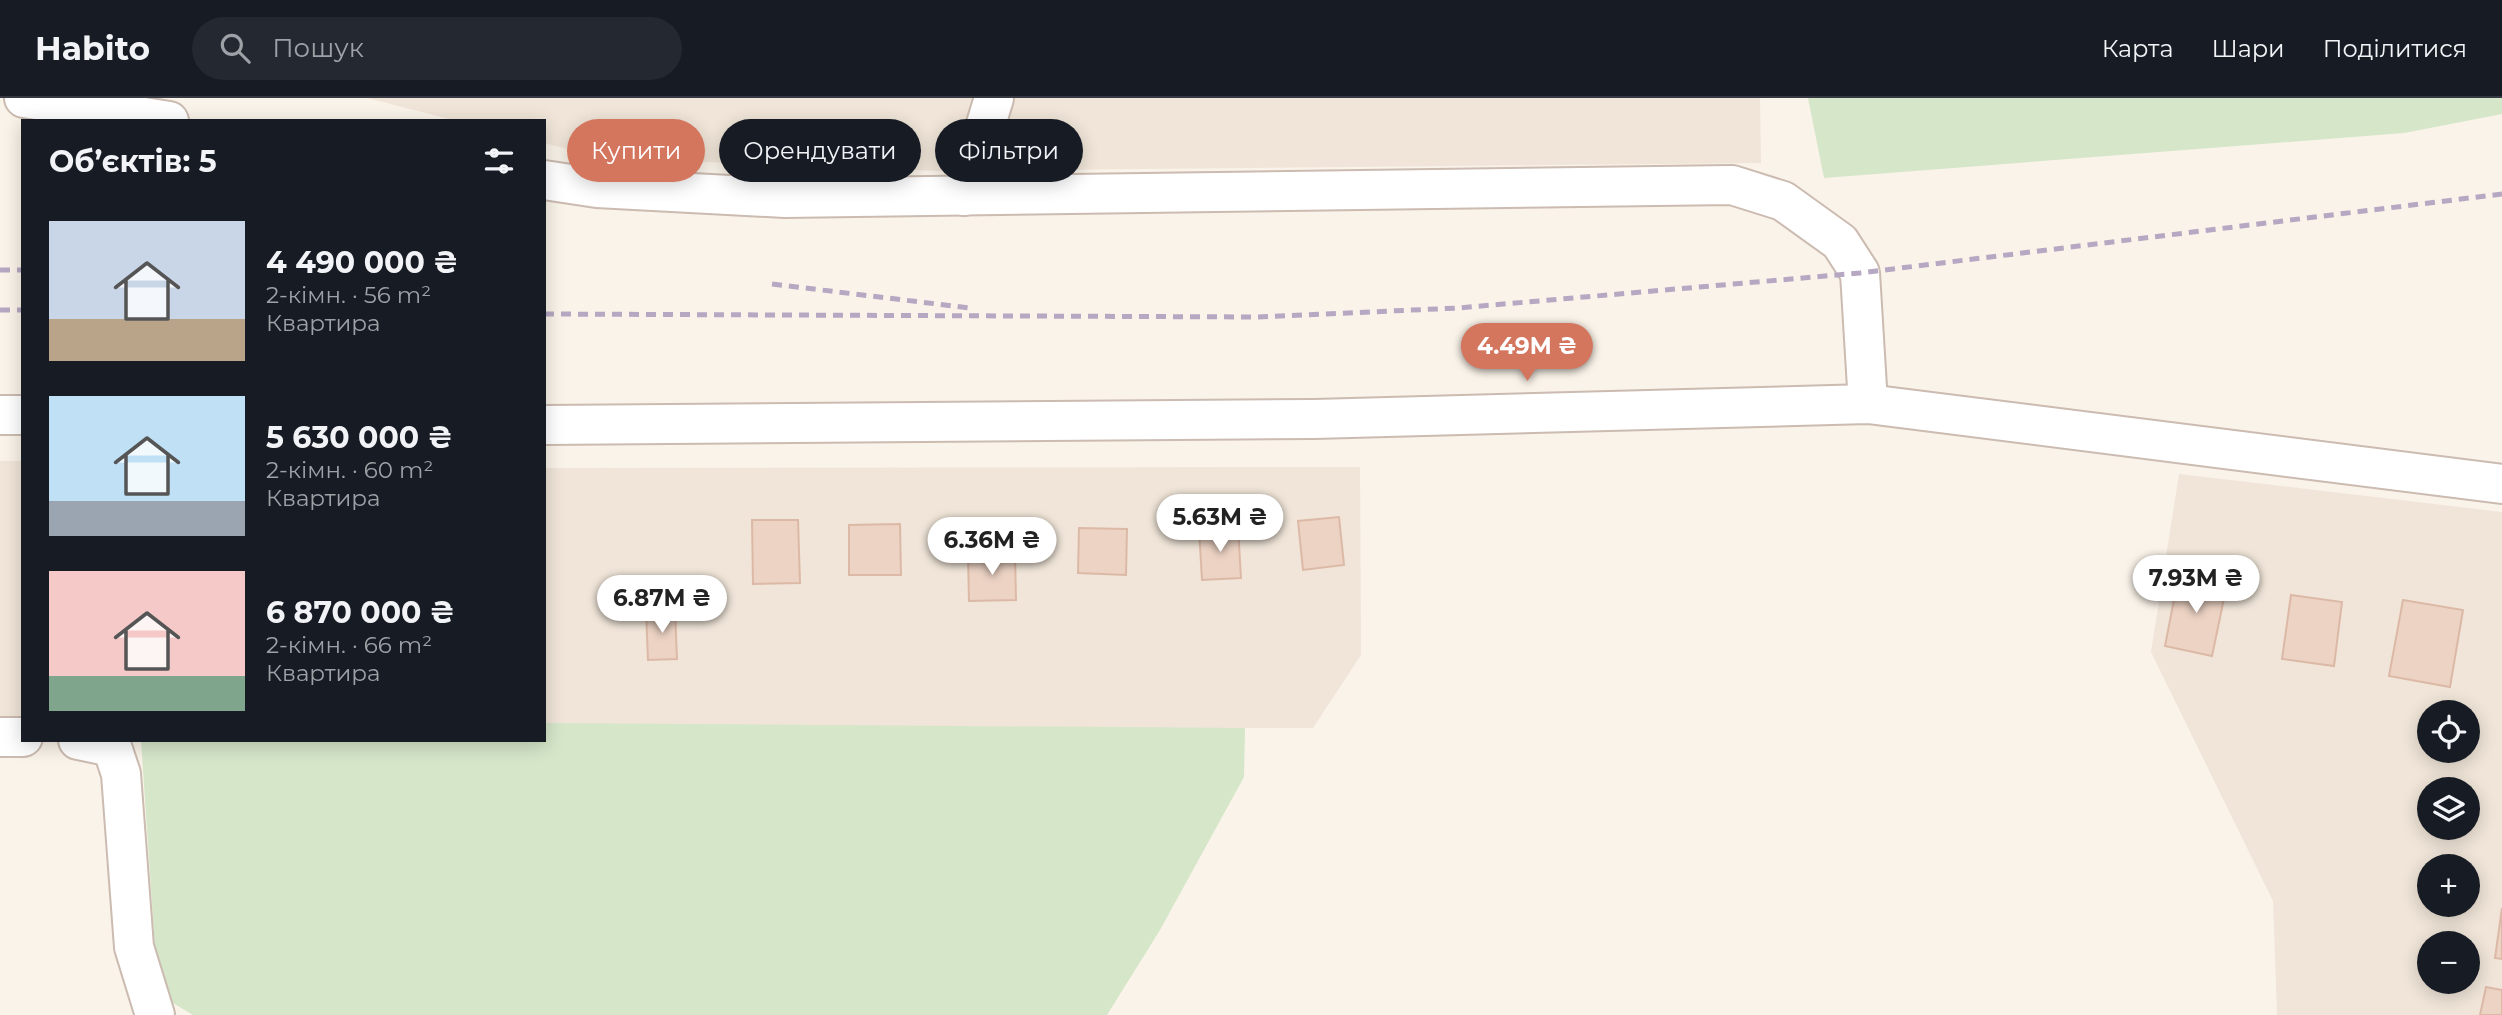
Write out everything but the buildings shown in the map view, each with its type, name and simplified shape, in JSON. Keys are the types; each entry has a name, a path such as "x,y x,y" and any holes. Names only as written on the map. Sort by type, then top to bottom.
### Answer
{"street":[{"path":"24,98 156,119"},
{"path":"964,196 994,98"},
{"path":"546,180 597,188 785,198 1732,185 1783,201 1840,242 1860,273 1868,404"},
{"path":"546,425 1314,419 1868,404 2502,484"},
{"path":"0,415 21,415"},
{"path":"0,737 21,737"},
{"path":"88,742 112,747 121,774 134,947 155,1015"}],"shaded area":[{"path":"367,98 1760,98 1761,163 1083,170 1083,119 935,119 935,171 921,170 921,119 719,119 719,162 705,162 705,119 567,119 567,149 546,144 546,119 449,119"},
{"path":"0,461 21,461 21,719 0,718"},
{"path":"1360,467 1361,655 1313,728 546,728 546,468"},
{"path":"2179,474 2502,512 2502,1015 2277,1015 2273,901 2151,652"}],"green space":[{"path":"1808,98 2502,98 2502,114 2404,133 1824,178"},
{"path":"546,723 1245,728 1244,777 1160,930 1107,1015 193,1015 158,994 141,742 546,742"}],"railway":[{"path":"546,314 1257,317 1458,308 1860,273 2502,194"},
{"path":"0,270 21,270"},
{"path":"772,284 970,308"},
{"path":"0,310 21,310"}]}
